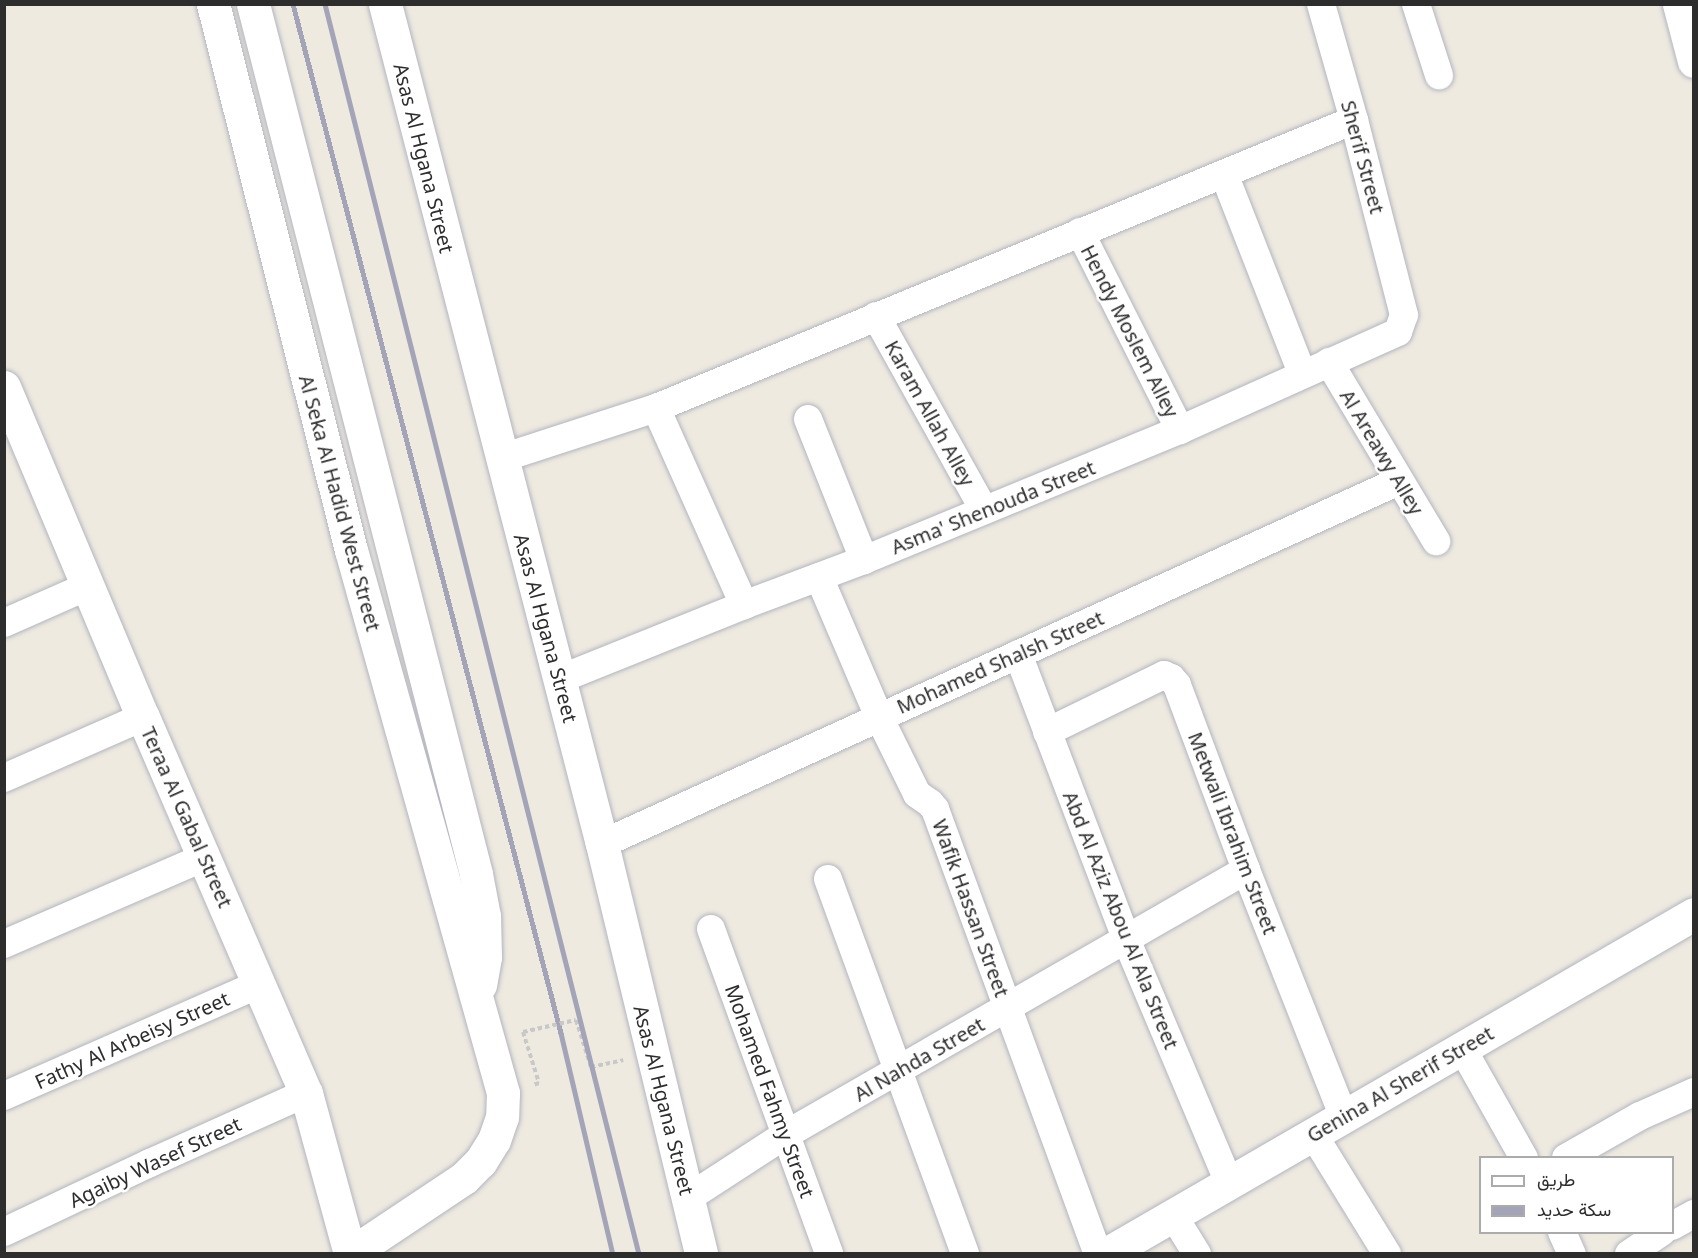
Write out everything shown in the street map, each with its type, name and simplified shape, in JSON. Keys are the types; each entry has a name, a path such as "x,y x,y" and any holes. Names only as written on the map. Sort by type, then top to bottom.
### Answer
{"street":[{"name":"Al Seka Al Hadid West Street","path":"213,4 351,550 503,1093 502,1117 494,1140 481,1161 464,1178 350,1254"},
{"name":"Al Seka Al Hadid West Street","path":"253,4 476,874 484,916 484,957 477,999"},
{"name":"Asas Al Hgana Street","path":"385,4 602,844 701,1254"},
{"name":"Sherif Street","path":"1321,4 1354,120 1402,309"},
{"path":"1416,4 1439,75"},
{"path":"1679,4 1694,61"},
{"path":"502,458 656,408 1354,120"},
{"path":"1224,174 1302,373"},
{"name":"Hendy Moslem Alley","path":"1080,232 1180,430"},
{"name":"Asma' Shenouda Street","path":"560,679 744,605 864,561 1180,430 1302,373 1393,336 1404,321 1402,309"},
{"name":"Karam Allah Alley","path":"876,316 984,510"},
{"name":"Al Areawy Alley","path":"1329,362 1436,541"},
{"name":"Teraa Al Gabal Street","path":"4,387 143,717 306,1093 350,1254"},
{"path":"656,408 744,605"},
{"path":"807,420 864,561"},
{"name":"Mohamed Shalsh Street","path":"602,844 1399,482"},
{"name":"Wafik Hassan Street","path":"819,577 879,717 917,794 930,802 934,809 1098,1254"},
{"path":"4,623 88,586"},
{"name":"Abd Al Aziz Abou Al Ala Street","path":"1018,654 1126,939 1229,1183"},
{"name":"Metwali Ibrahim Street","path":"1047,732 1164,675 1171,678 1182,698 1246,870 1344,1117"},
{"path":"4,778 143,717"},
{"path":"6,938 205,857"},
{"name":"Al Nahda Street","path":"688,1198 786,1136 1246,870"},
{"path":"828,879 965,1254"},
{"name":"Genina Al Sherif Street","path":"1106,1254 1694,914"},
{"name":"Mohamed Fahmy Street","path":"711,929 829,1254"},
{"name":"Fathy Al Arbeisy Street","path":"4,1096 259,984"},
{"path":"1462,1048 1523,1156"},
{"path":"1570,1156 1640,1116 1694,1092"},
{"name":"Agaiby Wasef Street","path":"4,1233 150,1163 306,1093"},
{"path":"1314,1134 1387,1254"},
{"path":"1674,1225 1694,1214"},
{"path":"1173,1215 1197,1254"},
{"path":"1562,1234 1572,1254"},
{"path":"1629,1254 1660,1234"}],"path":[{"path":"539,1083 523,1032 576,1020 591,1067"}],"railway":[{"path":"293,4 561,1033 613,1254"},
{"path":"325,4 639,1254"}]}
